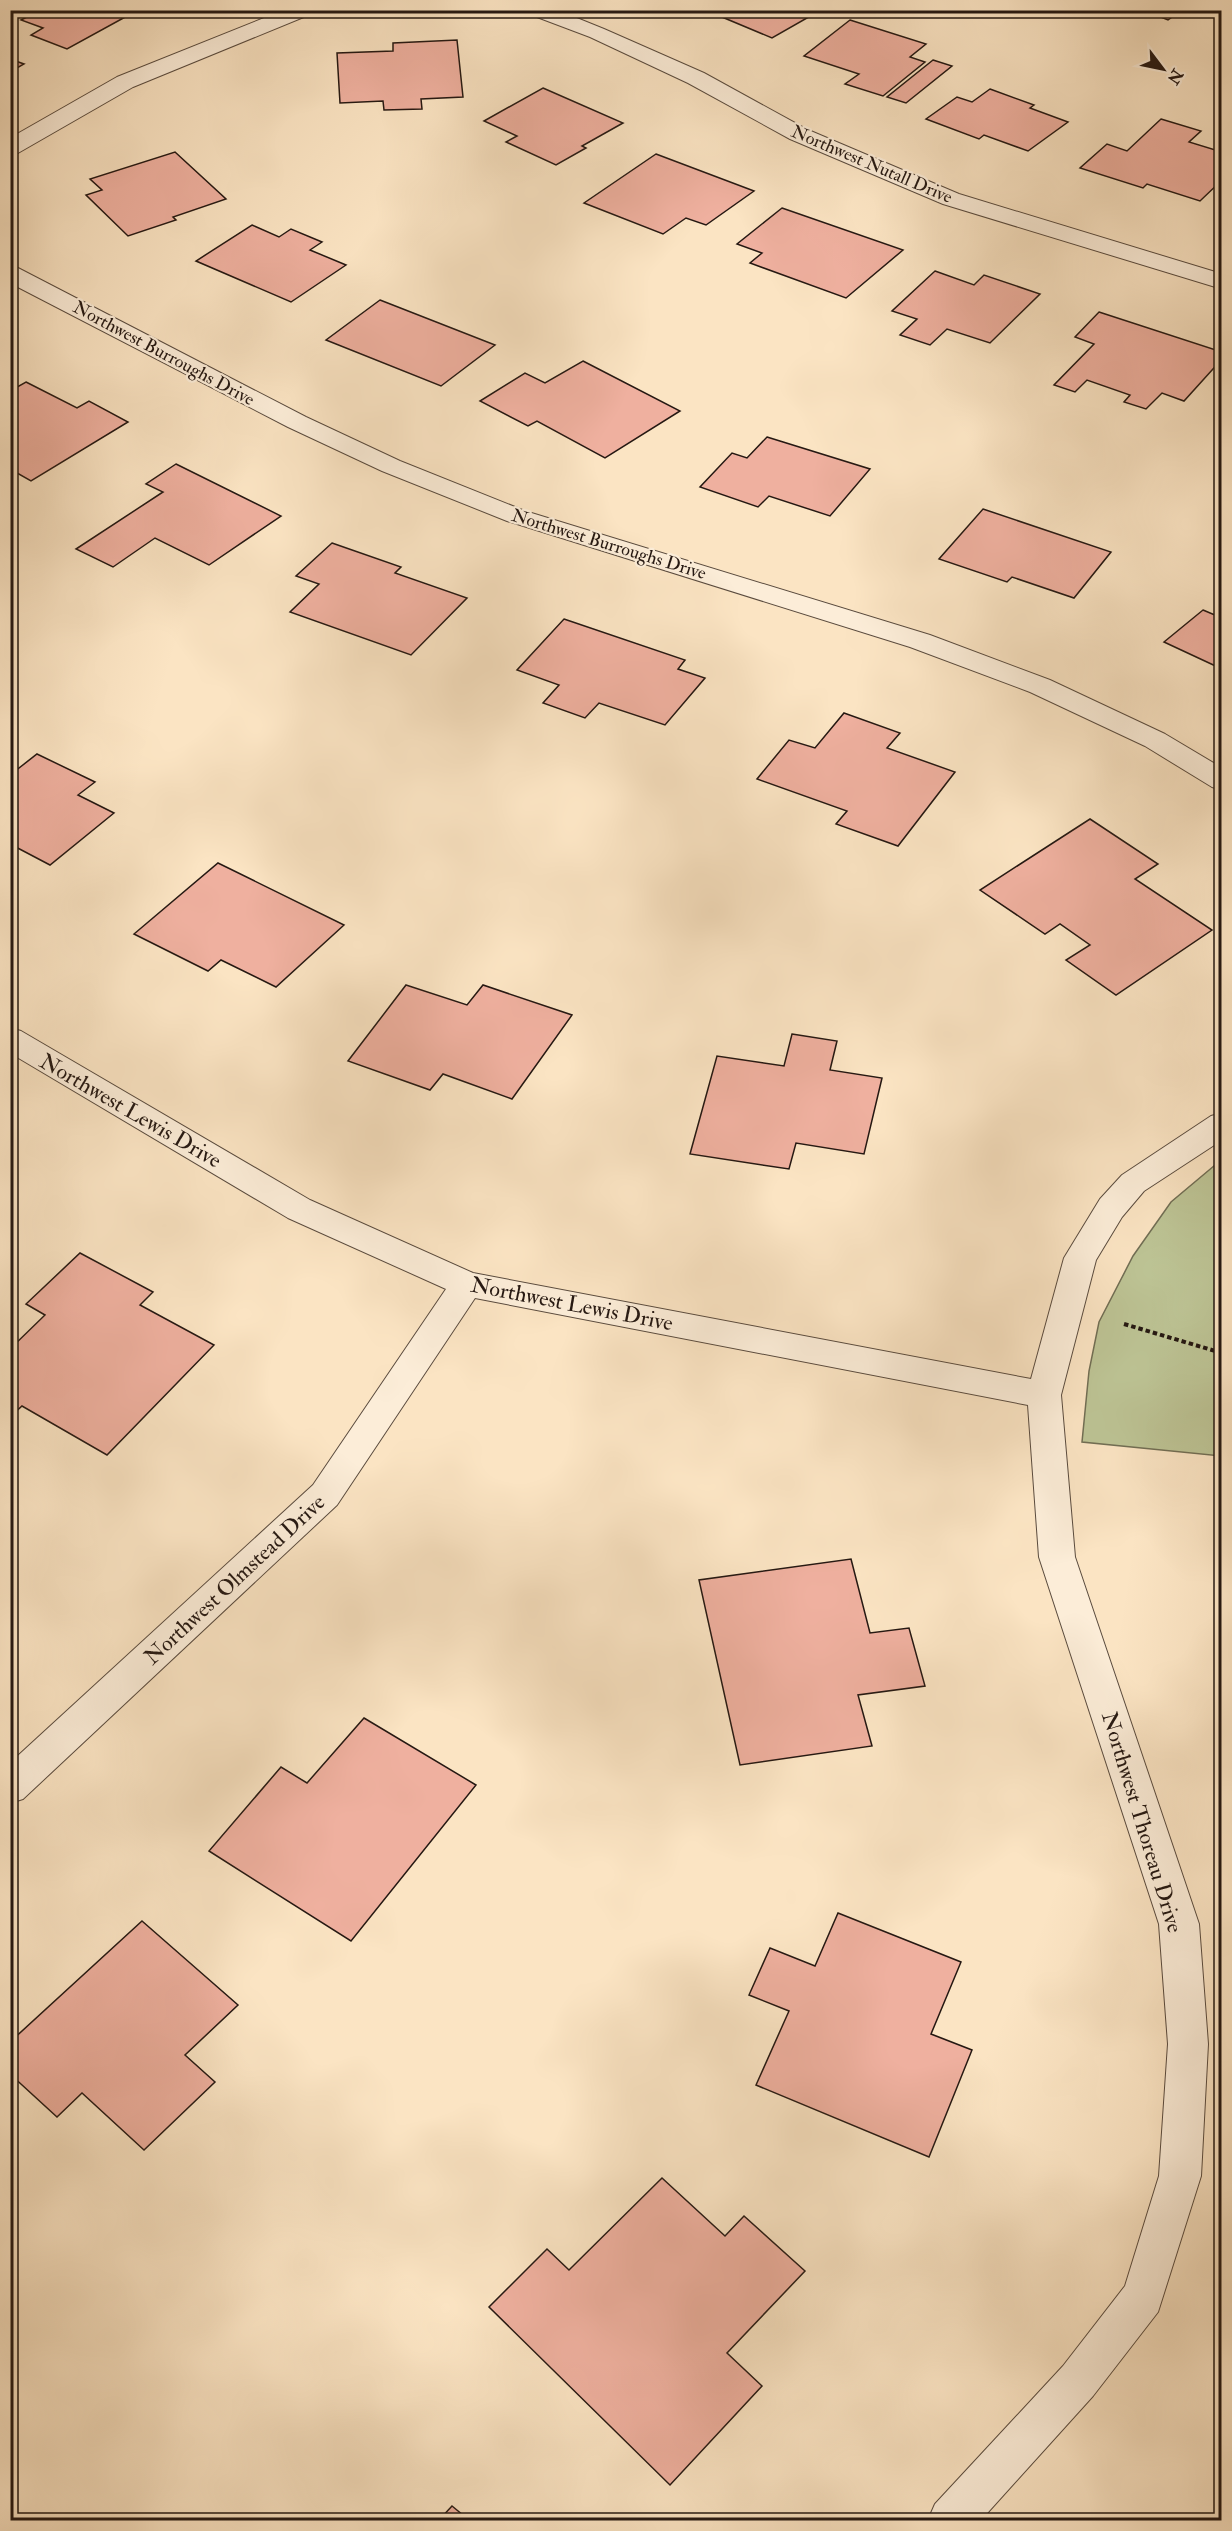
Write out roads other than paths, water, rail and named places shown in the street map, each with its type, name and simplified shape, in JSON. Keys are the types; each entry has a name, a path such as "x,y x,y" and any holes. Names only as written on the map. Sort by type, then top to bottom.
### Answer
{"street":[{"path":"10,148 125,81 304,10"},
{"name":"Northwest Nutall Drive","path":"536,10 597,33 696,78 798,134 951,199 1221,282"},
{"name":"Northwest Burroughs Drive","path":"10,273 286,416 391,466 516,516 920,641 1040,686 1155,740 1221,781"},
{"name":"Northwest Lewis Drive","path":"10,1039 299,1209 467,1284 1044,1395"},
{"name":"Northwest Thoreau Drive","path":"951,2520 1078,2381 1143,2297 1180,2176 1188,2044 1179,1924 1057,1557 1044,1395 1080,1258 1111,1208 1133,1183 1221,1124"},
{"name":"Northwest Olmstead Drive","path":"10,1787 325,1496 467,1284"}]}
